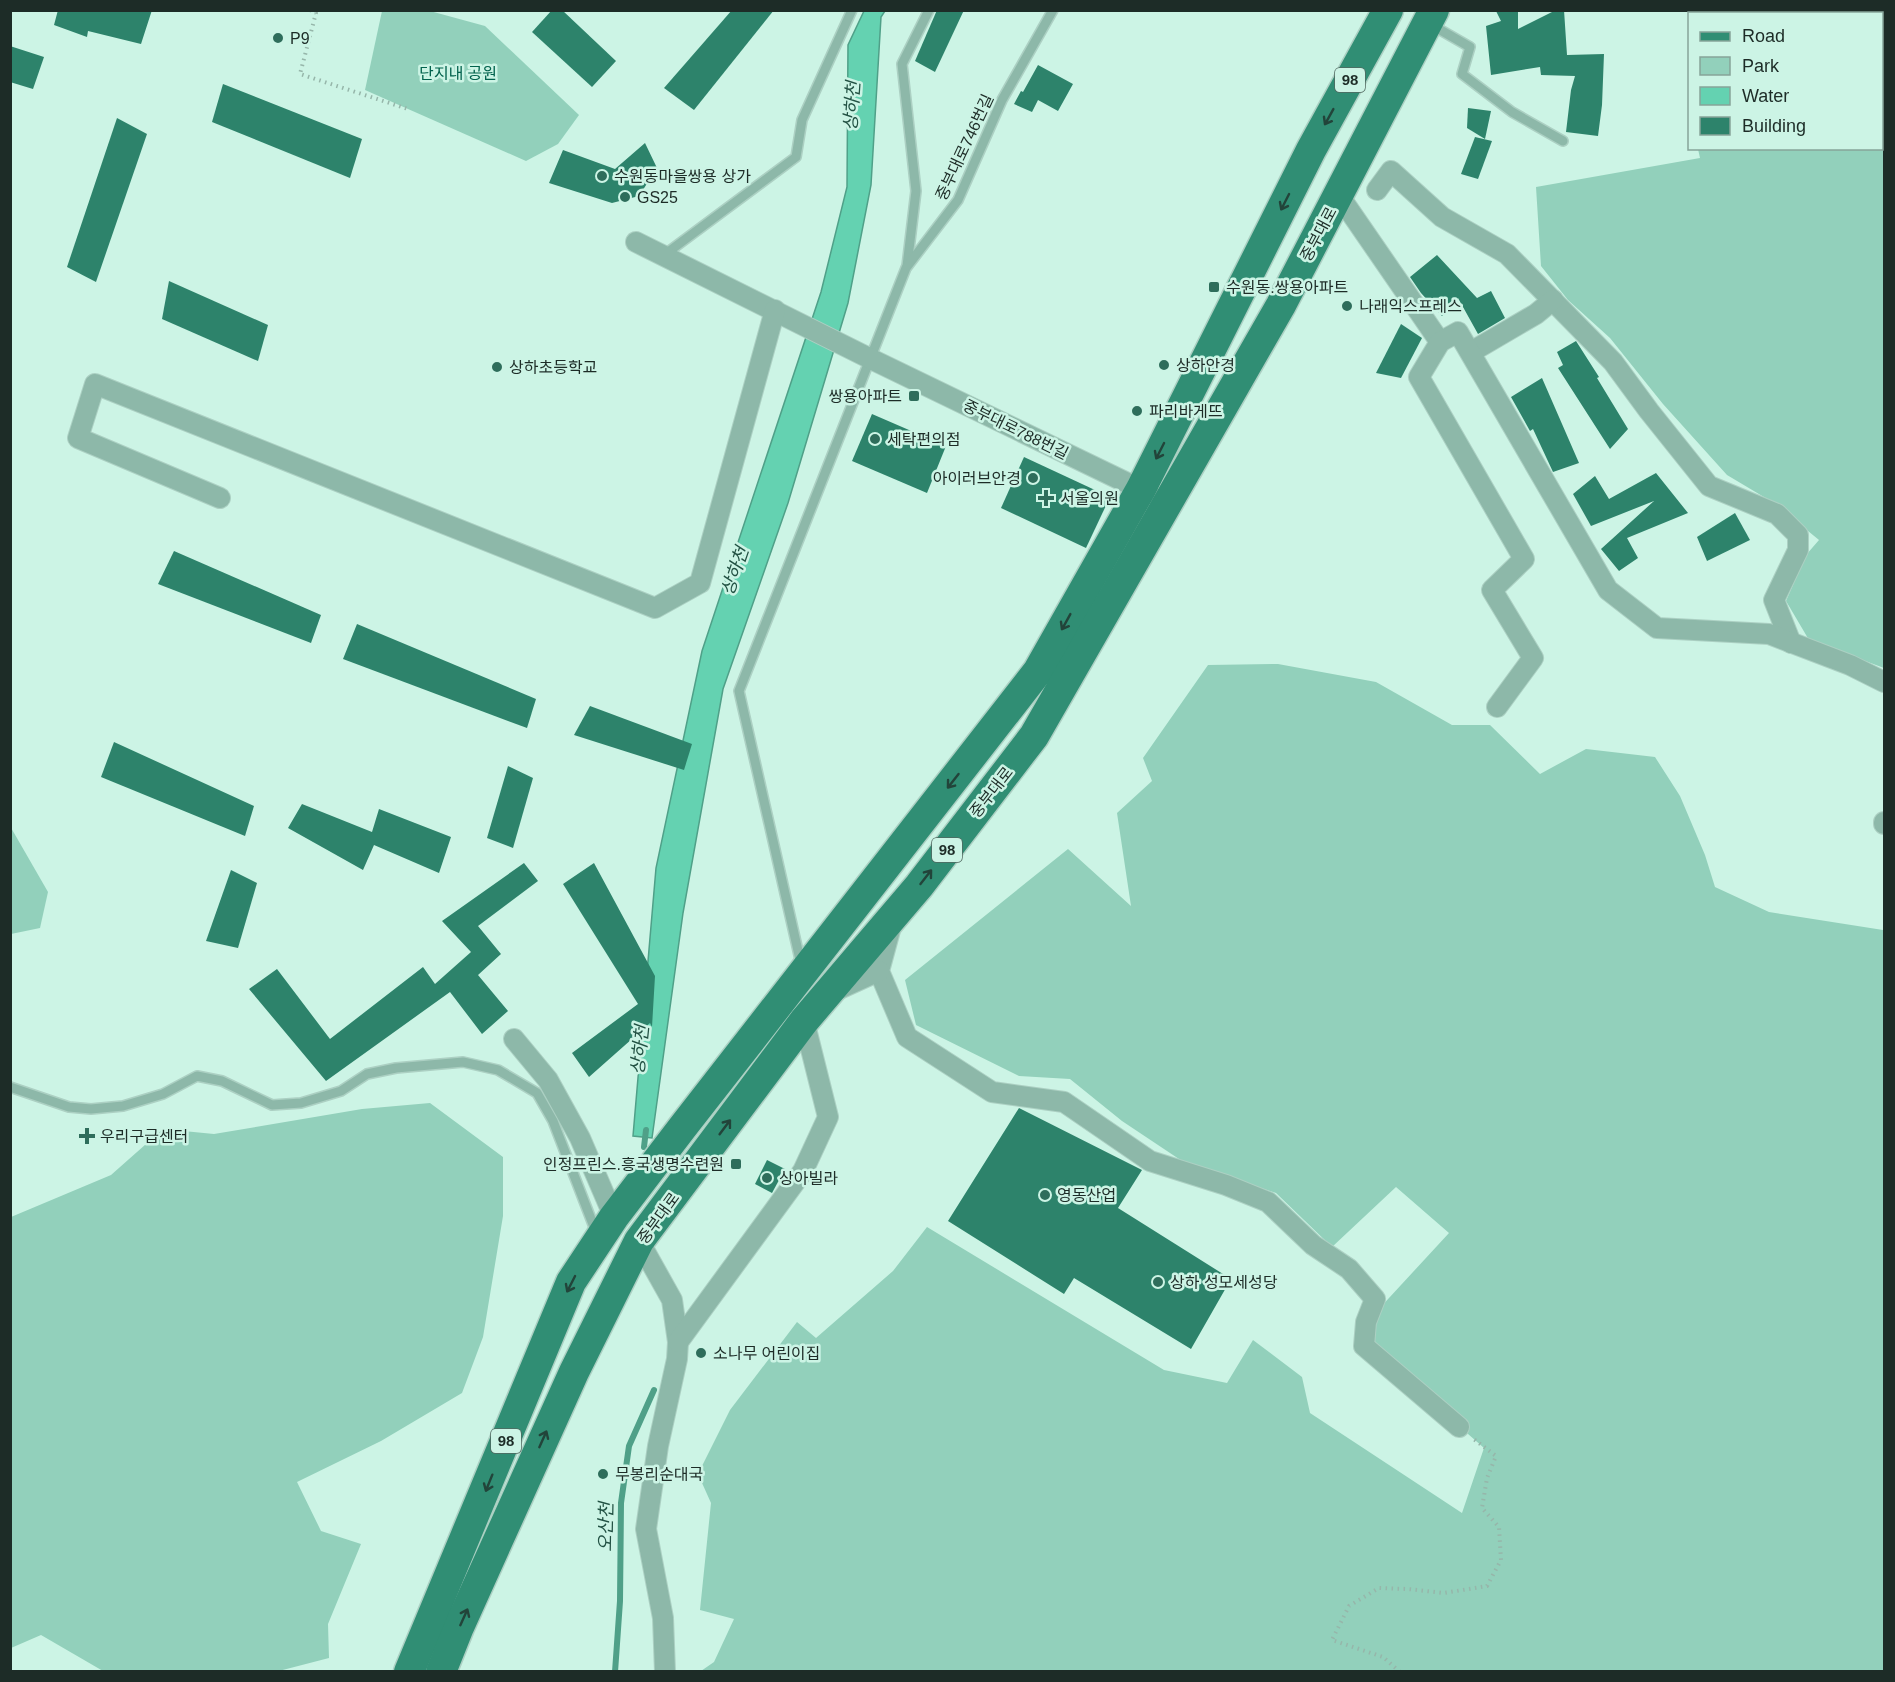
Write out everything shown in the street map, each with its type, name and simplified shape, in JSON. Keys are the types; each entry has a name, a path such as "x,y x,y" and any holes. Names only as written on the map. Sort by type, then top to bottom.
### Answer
{"main road":[{"name":"98","path":"409,1671 571,1282 614,1217 681,1128 1038,671 1141,489 1311,150 1388,10"},
{"name":"중부대로","path":"441,1671 574,1372 639,1242 804,1021 919,886 1034,736 1281,305 1431,17"}],"street":[{"path":"1377,190 1390,171 1442,217 1507,254 1612,362 1709,486 1777,514 1798,535 1798,550 1774,600 1791,643"},
{"path":"1338,194 1440,342"},
{"path":"220,498 78,438 95,384 655,608 700,583 775,310 636,242"},
{"path":"1471,352 1536,314 1553,300"},
{"name":"중부대로788번길","path":"775,310 1168,504"},
{"path":"1497,707 1533,658 1492,590 1524,559 1419,377 1440,342 1458,332 1608,590 1657,628 1769,634 1850,665 1884,682"},
{"path":"895,914 879,971 907,1037 992,1092 1064,1102 1150,1161 1226,1185 1268,1202 1313,1245 1348,1269 1375,1299 1366,1322 1364,1347 1459,1427"},
{"path":"827,994 879,971"},
{"path":"678,1342 803,1171 828,1118 804,1021"},
{"path":"514,1039 548,1080 580,1138 614,1217"},
{"path":"639,1242 672,1300 678,1342 677,1359 658,1446 646,1529 663,1618 665,1671"}],"lane":[{"path":"664,255 796,157 802,120 852,10"},
{"path":"906,268 915,191 902,64 929,10"},
{"name":"중부대로746번길","path":"867,357 906,268 958,200 1002,100 1053,10"},
{"path":"1431,17 1470,47 1462,74 1512,112 1563,141"},
{"path":"803,974 739,691 867,357"},
{"path":"10,1087 69,1107 91,1109 123,1106 163,1094 197,1076 222,1081 272,1105 302,1103 341,1090 367,1074 396,1068 463,1062 498,1070 537,1093 553,1121 570,1162 595,1225 597,1242"}],"path":[{"path":"310,10 316,13 300,74 408,109"},
{"path":"1400,1671 1383,1657 1332,1640 1349,1606 1379,1588 1444,1593 1487,1586 1501,1560 1499,1527 1482,1508 1487,1478 1496,1456 1459,1427"}],"green space":[{"name":"단지내 공원","path":"382,11 430,11 485,26 579,115 558,144 526,161 365,90"},
{"path":"1884,11 1884,668 1809,640 1786,601 1806,555 1819,540 1774,503 1727,475 1663,404 1610,338 1568,300 1541,266 1536,187 1700,158 1698,150 1883,150 1883,12 1772,12"},
{"path":"1278,664 1376,682 1452,725 1490,725 1540,774 1586,749 1655,757 1680,796 1705,855 1715,887 1769,912 1883,930 1884,1671 701,1671 714,1662 734,1619 700,1610 711,1503 698,1474 730,1410 797,1322 816,1338 893,1271 927,1227 1164,1370 1227,1383 1253,1340 1302,1377 1310,1413 1462,1513 1484,1448 1362,1341 1377,1311 1449,1233 1396,1187 1332,1247 1276,1193 1182,1161 1122,1121 1070,1079 1019,1076 916,1025 905,980 1068,849 1131,906 1117,813 1152,781 1143,758 1208,665"},
{"path":"10,826 48,892 40,928 11,934"},
{"path":"430,1103 503,1157 503,1216 483,1337 462,1393 381,1441 297,1482 321,1531 361,1544 328,1624 329,1658 275,1672 103,1671 41,1635 11,1648 11,1217 111,1175 163,1129 214,1134 362,1109"}],"water":[{"path":"864,11 885,11 881,17 871,185 848,303 788,503 723,689 683,913 652,1138 633,1136 656,868 702,651 821,292 847,187 848,45"}],"building":[{"path":"58,10 152,10 141,44 88,31 87,37 54,25"},
{"path":"552,10 562,10 616,61 592,87 532,32"},
{"path":"732,10 774,10 694,110 664,88"},
{"path":"937,10 964,10 935,72 915,61"},
{"path":"1518,10 1518,29 1556,10 1564,10 1567,55 1604,54 1598,136 1566,132 1575,76 1541,75 1540,67 1491,75 1486,26 1501,21 1496,11"},
{"path":"10,46 44,57 33,89 10,82"},
{"path":"1038,65 1073,84 1058,111 1038,100 1032,112 1014,104"},
{"path":"223,84 362,139 350,178 212,122"},
{"path":"1468,108 1491,111 1485,139 1467,128"},
{"path":"117,118 147,134 96,282 67,267"},
{"path":"1475,137 1492,141 1478,179 1461,174"},
{"name":"수원동마을쌍용 상가","path":"645,143 657,168 639,196 612,203 549,183 563,150 615,169"},
{"path":"1437,255 1477,298 1491,291 1505,318 1478,334 1458,298 1442,316 1410,277"},
{"path":"169,281 268,325 258,361 162,319"},
{"path":"1401,324 1422,338 1401,378 1376,373"},
{"path":"1576,341 1628,429 1610,449 1558,368 1563,365 1557,352"},
{"path":"1542,378 1579,463 1553,472 1533,429 1530,431 1511,397"},
{"path":"872,414 946,446 927,493 852,461"},
{"path":"1024,457 1110,497 1086,548 1001,508"},
{"path":"1656,473 1688,513 1627,538 1638,558 1619,571 1601,549 1654,501 1591,526 1573,494 1595,476 1609,499"},
{"path":"1735,513 1750,540 1707,561 1697,537"},
{"path":"174,551 321,615 311,643 158,584"},
{"path":"357,624 536,699 527,728 343,659"},
{"path":"590,706 692,744 684,770 574,735"},
{"path":"114,742 254,806 245,836 101,777"},
{"path":"508,766 533,778 513,848 487,838"},
{"path":"302,804 372,832 379,809 451,837 439,873 374,845 363,870 288,828"},
{"path":"524,863 538,881 478,926 501,954 478,975 508,1011 482,1034 450,992 326,1081 249,989 277,969 330,1039 423,967 435,984 471,952 442,921"},
{"path":"594,863 655,976 652,1027 650,1023 589,1077 572,1053 638,1004 563,884"},
{"path":"231,870 257,883 238,948 206,941"},
{"name":"영동산업","path":"1019,1108 1142,1170 1118,1208 1231,1279 1191,1349 1074,1278 1064,1294 948,1221"},
{"name":"상아빌라","path":"767,1160 785,1169 772,1193 755,1184"}],"waterway":[{"name":"상하천","path":"644,1147 646,1130"},
{"name":"오산천","path":"615,1672 620,1601 621,1503 629,1446 654,1390"}],"place":[{"name":"P9","path":"278,38"},
{"name":"수원동마을쌍용 상가","path":"602,176"},
{"name":"GS25","path":"625,197"},
{"name":"수원동.쌍용아파트","path":"1214,287"},
{"name":"나래익스프레스","path":"1347,306"},
{"name":"상하안경","path":"1164,365"},
{"name":"상하초등학교","path":"497,367"},
{"name":"쌍용아파트","path":"914,396"},
{"name":"파리바게뜨","path":"1137,411"},
{"name":"세탁편의점","path":"875,439"},
{"name":"아이러브안경","path":"1033,478"},
{"name":"서울의원","path":"1046,498"},
{"name":"우리구급센터","path":"87,1136"},
{"name":"인정프린스.흥국생명수련원","path":"736,1164"},
{"name":"상아빌라","path":"767,1178"},
{"name":"영동산업","path":"1045,1195"},
{"name":"상하 성모세성당","path":"1158,1282"},
{"name":"소나무 어린이집","path":"701,1353"},
{"name":"무봉리순대국","path":"603,1474"}]}
